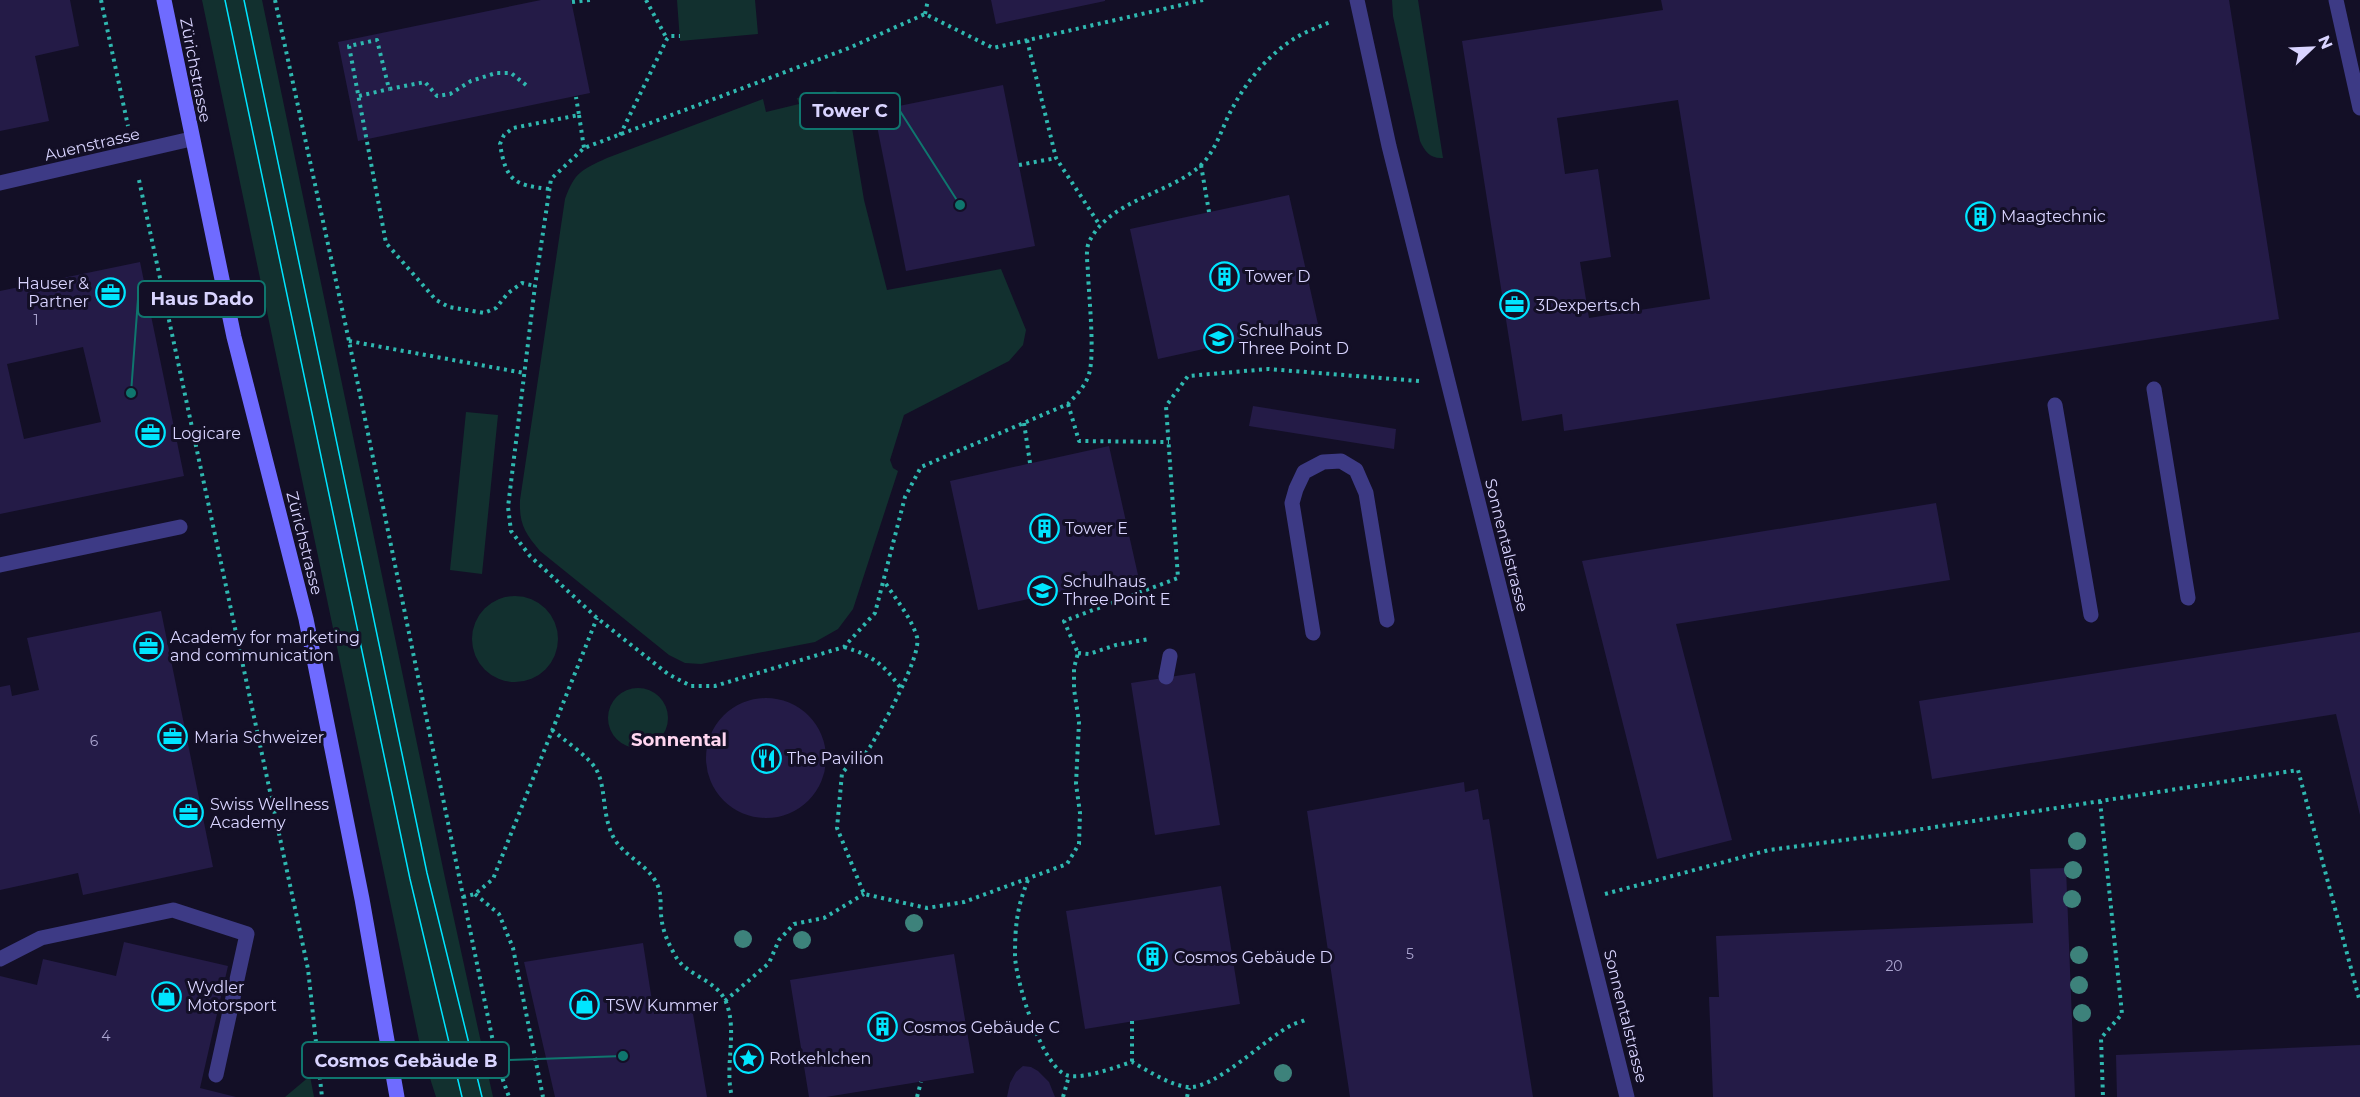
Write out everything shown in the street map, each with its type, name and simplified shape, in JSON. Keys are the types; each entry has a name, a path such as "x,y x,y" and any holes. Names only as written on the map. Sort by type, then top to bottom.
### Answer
{"main road":[{"name":"Zürichstrasse","path":"164,0 191,139 234,337 306,619 362,899 398,1097"}],"street":[{"name":"Sonnentalstrasse","path":"1357,0 1389,146 1628,1097"},
{"path":"2336,0 2360,108"},
{"name":"Auenstrasse","path":"0,183 134,154 191,139"},
{"path":"2154,389 2188,598"},
{"path":"2055,405 2091,615"},
{"path":"1313,633 1292,503 1304,472 1323,462 1341,461 1356,470 1366,493 1387,620"},
{"path":"0,565 180,527"},
{"path":"1166,677 1170,656"},
{"path":"0,959 41,938 173,910 247,934 216,1075"}],"path":[{"path":"101,0 308,969 322,1097"},
{"path":"275,0 349,341 498,1066 509,1097"},
{"path":"572,2 590,0"},
{"path":"646,0 666,39"},
{"path":"925,14 928,0"},
{"path":"925,14 993,48 1203,0"},
{"path":"925,14 849,48 584,148 551,179 535,286 508,507 511,531 530,556 597,618 668,674 691,686 715,686 844,646 875,613 905,498 921,467 1068,404 1081,390 1089,374 1087,245 1099,224 1186,177 1201,165 1214,148 1233,106 1272,54 1298,36 1330,22"},
{"path":"620,136 666,39 670,36 680,36"},
{"path":"389,89 377,40 349,46 386,243 436,300 449,307 484,312 496,308 508,293 522,283 535,286"},
{"path":"1028,40 1056,159 1099,224"},
{"path":"359,96 424,82 437,96 450,94 471,81 496,73 511,73 526,85"},
{"path":"576,96 584,148"},
{"path":"549,189 519,184 511,177 500,144 504,135 513,128 579,115"},
{"path":"1019,165 1056,159"},
{"path":"1201,165 1209,212"},
{"path":"349,341 524,374"},
{"path":"725,1001 769,963 779,940 794,924 824,918 864,894 927,908 964,902 1067,864 1079,844 1080,813 1076,784 1079,722 1074,679 1078,653 1064,621 1178,578 1167,406 1188,376 1268,369 1419,381"},
{"path":"1068,404 1079,441 1169,442"},
{"path":"1024,423 1030,464"},
{"path":"864,894 837,828 842,772 852,762 861,758 870,747 914,663 918,639 910,621 883,580"},
{"path":"463,897 475,894 493,879 597,618"},
{"path":"1078,653 1089,654 1116,645 1170,635 1170,656"},
{"path":"844,646 868,654 886,669 900,687"},
{"path":"552,730 596,768 601,780 608,823 616,841 656,882 661,899 661,915 666,939 679,962 714,985 725,1001 731,1025 729,1083 732,1097"},
{"path":"1578,901 1769,850 1897,833 2298,770 2360,1002"},
{"path":"2100,801 2122,1014 2101,1038 2103,1097"},
{"path":"1028,879 1017,908 1015,958 1039,1040 1057,1070 1069,1076 1101,1071 1132,1062 1189,1088 1203,1084 1234,1066 1291,1025 1305,1020"},
{"path":"475,894 499,914 513,948 543,1097"},
{"path":"1132,1021 1132,1062"},
{"path":"1063,1097 1069,1076"},
{"path":"917,1097 921,1083"},
{"path":"1187,1097 1189,1088"}],"green space":[{"path":"202,0 262,0 445,878 493,1097 436,1097 421,1050"},
{"path":"677,0 755,0 758,34 680,41"},
{"path":"1392,0 1418,0 1443,158 1429,154 1420,141 1393,16"},
{"path":"835,91 844,95 848,104 864,200 887,290 1001,269 1026,330 1023,345 1009,361 904,415 890,460 893,468 898,471 853,609 838,629 815,642 701,664 685,663 669,655 540,551 522,522 520,500 565,199 572,183 580,173 607,158 763,99 766,112 799,104 797,98"},
{"path":"466,412 498,415 482,574 450,570"},
{"path":"515,596 539,603 551,615 558,639 551,663 539,675 515,682 491,675 479,663 472,639 479,615 491,603"},
{"path":"632,688 644,688 655,693 663,701 668,718 666,730 655,743 644,748 632,748 621,743 613,735 608,724 608,712 613,701 621,693"},
{"path":"310,1076 314,1097 285,1097"}],"building":[{"path":"0,0 70,0 79,46 35,56 49,121 0,131"},
{"path":"541,0 571,0 590,93 358,141 338,42"},
{"path":"991,0 1105,0 1105,1 996,24"},
{"name":"Maagtechnic","path":"1661,0 2229,0 2279,319 1564,431 1562,414 1522,421 1462,41 1663,10","holes":["1678,100 1710,299 1589,318 1580,262 1611,257 1598,169 1565,174 1557,118"]},
{"path":"1003,85 1035,246 906,271 874,111"},
{"name":"Tower D","path":"1289,195 1318,324 1158,359 1130,229"},
{"path":"140,262 184,476 0,514 0,291","holes":["83,347 101,422 24,439 7,364"]},
{"path":"1253,406 1396,429 1394,449 1249,426"},
{"name":"Tower E","path":"1109,446 1138,575 978,610 950,481"},
{"path":"1936,503 1950,580 1676,624 1732,840 1657,859 1582,561"},
{"path":"161,611 213,867 83,895 78,873 0,890 0,687 10,685 12,696 39,690 27,638"},
{"path":"2360,632 2360,815 2336,714 1932,779 1919,701"},
{"path":"1195,673 1220,825 1155,835 1131,683"},
{"name":"The Pavilion","path":"766,698 789,702 808,716 822,735 826,758 822,781 808,800 789,814 766,818 743,814 724,800 710,781 706,758 710,735 724,716 743,702"},
{"path":"1464,782 1465,792 1478,789 1483,820 1489,819 1533,1097 1350,1097 1307,811"},
{"path":"2066,868 2075,1097 1713,1097 1709,997 1719,997 1716,936 2033,923 2030,869"},
{"name":"Cosmos Gebäude D","path":"1221,886 1240,1004 1085,1029 1066,911"},
{"path":"124,942 228,966 200,1088 236,1097 0,1097 0,976 37,985 43,959 116,976"},
{"path":"643,943 654,1014 692,1008 707,1097 555,1097 524,962"},
{"name":"Cosmos Gebäude C","path":"954,954 974,1073 826,1097 809,1097 790,980"},
{"path":"2360,1045 2360,1097 2117,1097 2116,1055"},
{"path":"1023,1066 1038,1071 1049,1082 1055,1097 1007,1097 1010,1083 1016,1072"}],"tram line":[{"path":"225,0 410,879 462,1097"},
{"path":"244,0 427,873 482,1097"}],"place":[{"name":"Tower C","path":"960,205"},
{"name":"Maagtechnic","path":"1980,216"},
{"name":"Tower D","path":"1224,276"},
{"name":"Hauser & Partner","path":"110,292"},
{"name":"3Dexperts.ch","path":"1515,305"},
{"name":"Schulhaus Three Point D","path":"1218,339"},
{"name":"Haus Dado","path":"131,393"},
{"name":"Logicare","path":"151,433"},
{"name":"Tower E","path":"1044,528"},
{"name":"Schulhaus Three Point E","path":"1042,590"},
{"name":"Academy for marketing and communication","path":"149,646"},
{"name":"Maria Schweizer","path":"173,737"},
{"name":"The Pavilion","path":"766,758"},
{"name":"Swiss Wellness Academy","path":"189,813"},
{"name":"Cosmos Gebäude D","path":"1153,957"},
{"name":"Wydler Motorsport","path":"166,996"},
{"name":"TSW Kummer","path":"585,1005"},
{"name":"Cosmos Gebäude C","path":"882,1027"},
{"name":"Cosmos Gebäude B","path":"623,1056"},
{"name":"Rotkehlchen","path":"748,1058"}],"district":[{"name":"Sonnental","path":"679,740"}]}
